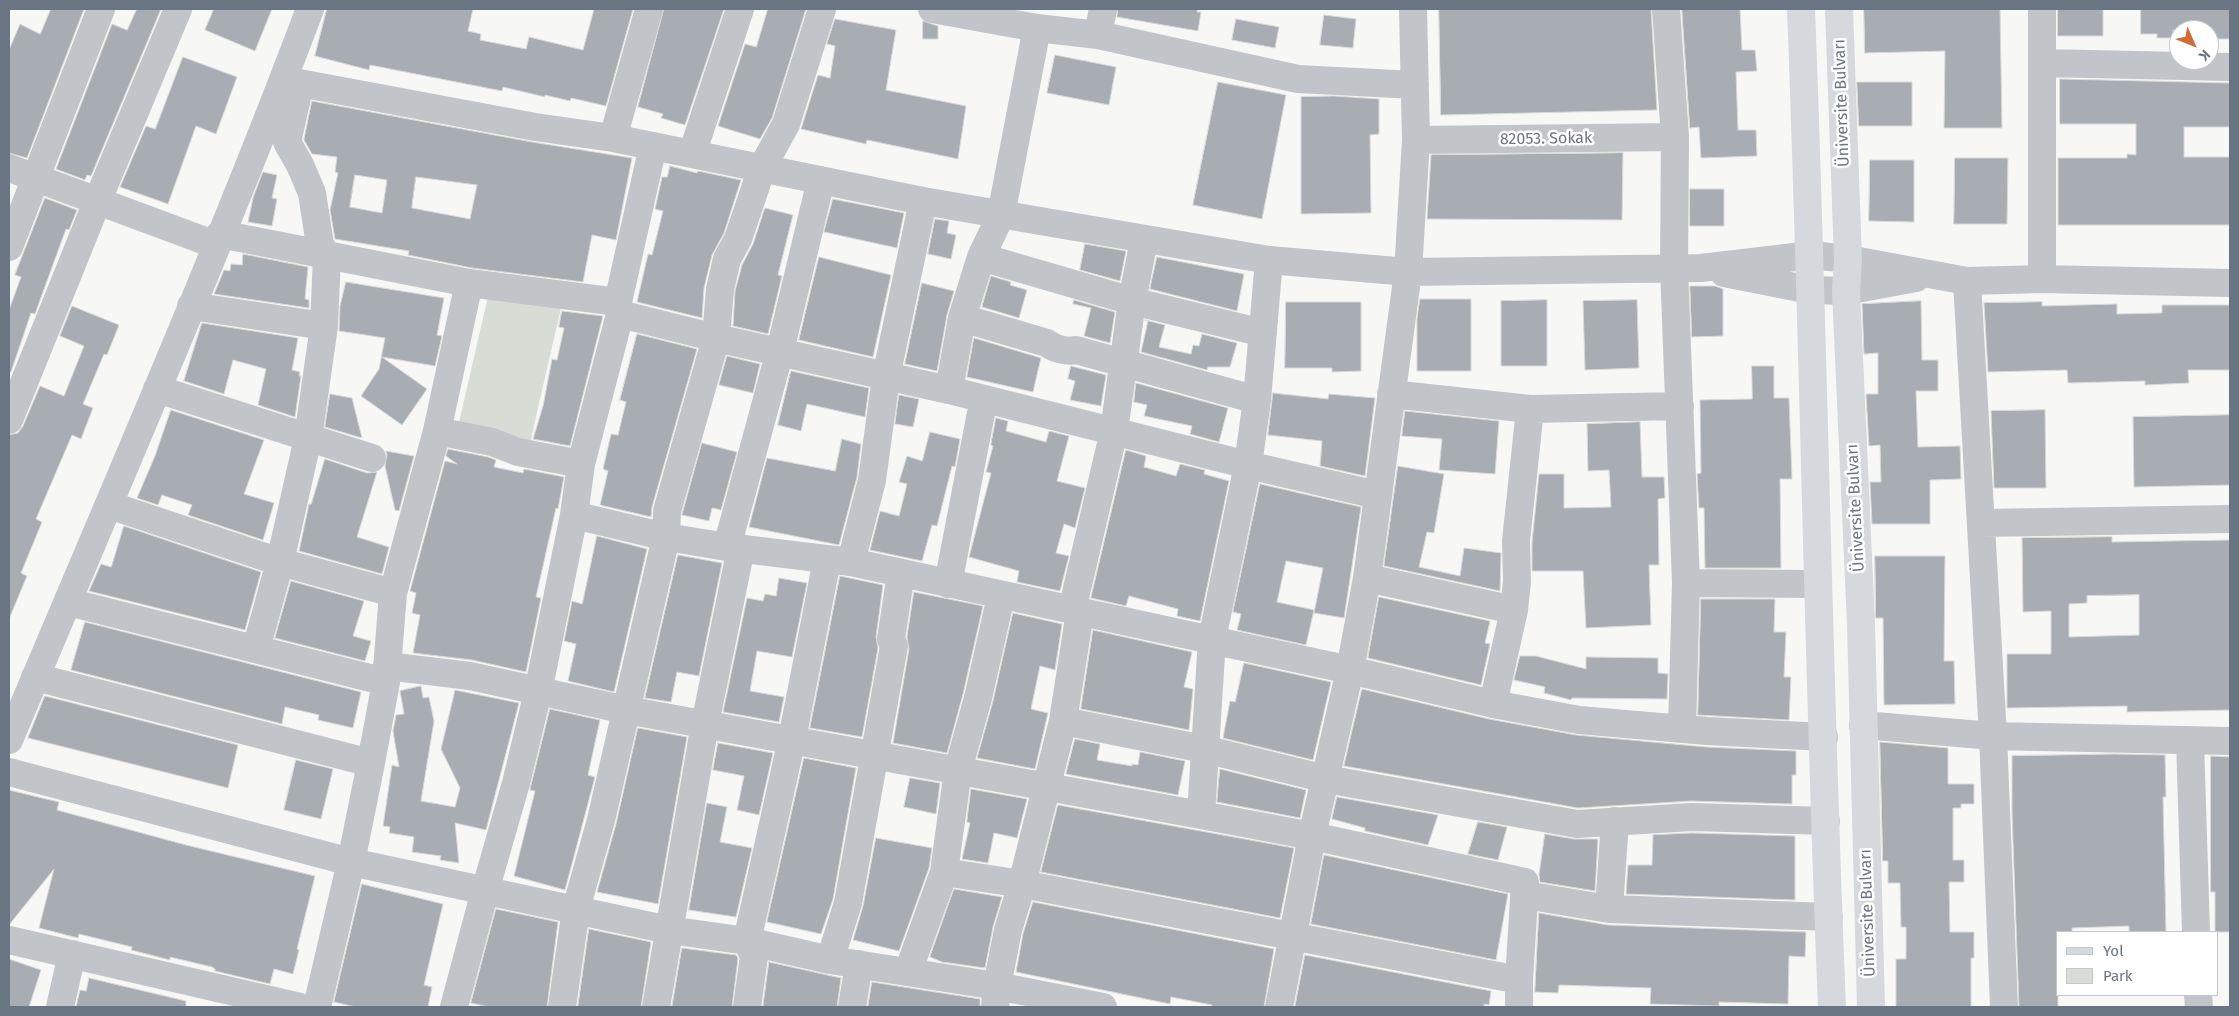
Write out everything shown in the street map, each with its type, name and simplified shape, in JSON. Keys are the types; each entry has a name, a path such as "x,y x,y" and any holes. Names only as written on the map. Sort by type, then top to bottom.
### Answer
{"main road":[{"path":"1801,9 1832,1007"},
{"name":"Üniversite Bulvarı","path":"1839,9 1848,259 1846,291 1861,624 1871,1007"}],"street":[{"path":"9,247 101,9"},
{"path":"9,420 97,202 178,9"},
{"path":"256,649 280,562 308,438 324,326 327,255 320,245 312,193 300,165 286,142 292,82 310,9"},
{"path":"613,138 649,9"},
{"path":"692,154 740,9"},
{"path":"562,1007 576,909 602,820 666,536 667,511 716,338 720,289 727,259 738,239 762,168 786,124 822,9"},
{"path":"932,9 983,14 1037,28 1098,35 1298,79 1415,85"},
{"path":"1098,35 1103,9"},
{"path":"1279,1007 1312,836 1350,670 1367,578 1408,272 1416,140 1413,9"},
{"path":"1666,9 1675,137 1674,268 1686,583 1682,729"},
{"path":"2042,9 2042,279"},
{"path":"949,390 962,318 981,257 1001,215 1037,28"},
{"path":"2043,63 2230,67"},
{"path":"292,82 535,127 613,138 923,201 1269,260 1408,272 1701,268 1810,255 1848,259 1967,281 2042,279 2230,283"},
{"path":"9,740 110,505 218,240 292,82"},
{"name":"82053. Sokak","path":"1416,140 1675,137"},
{"path":"456,1007 485,890 516,783 538,692 574,515 581,464 619,308 653,146"},
{"path":"9,168 97,202 218,240 327,255 469,283 619,308 716,338 780,351 886,378 949,390 1248,465 1377,494"},
{"path":"656,1007 734,548 821,180"},
{"path":"746,1007 754,956 747,942 792,739 839,561 872,480 886,378 923,201"},
{"path":"996,997 1008,930 1022,884 1063,721 1076,611 1114,431 1132,301 1144,240"},
{"path":"981,257 1132,301 1263,333"},
{"path":"1201,814 1212,639 1248,465 1257,400 1269,260"},
{"path":"1701,268 1810,290 1846,291 1932,275"},
{"path":"1967,281 1994,736 2004,1007"},
{"path":"317,1007 372,763 386,674 393,593 437,431 469,283"},
{"path":"191,306 324,326"},
{"path":"962,318 1047,343 1052,347 1076,350 1257,400"},
{"path":"157,389 372,458"},
{"path":"1391,394 1530,409 1680,406"},
{"path":"1493,704 1514,610 1517,581 1516,541 1530,409"},
{"path":"948,584 980,414"},
{"path":"437,431 492,442 518,452 581,464"},
{"path":"110,505 280,562 393,593"},
{"path":"574,515 666,536 734,548 839,561 901,573 1001,596 1212,639 1493,704 1579,720 1682,729 1824,737"},
{"path":"1982,524 2230,520"},
{"path":"830,960 848,903 876,755 894,646 891,639 901,573"},
{"path":"1367,578 1514,610"},
{"path":"1686,583 1818,584"},
{"path":"908,972 944,872 958,770 978,698 1001,596"},
{"path":"68,602 256,649 386,674 470,676 626,710 1201,814 1525,882 1519,1007"},
{"path":"36,677 372,763"},
{"path":"1063,721 1204,749 1326,779 1450,803 1577,824 1692,817 1826,821"},
{"path":"1863,725 1994,736 2230,742"},
{"path":"2190,742 2196,931"},
{"path":"9,772 351,862 669,930 747,942 830,960 908,972 996,997 1103,1007"},
{"path":"1609,909 1615,821"},
{"path":"944,872 1022,884 1519,980"},
{"path":"1525,895 1609,909 1828,917"},
{"path":"9,940 300,1007"},
{"path":"60,1007 72,954"},
{"path":"852,1007 859,964"}],"green space":[{"path":"489,292 561,308 529,447 457,431"}],"building":[{"path":"51,9 84,9 27,158 9,153 9,50 20,24 40,34"},
{"path":"137,9 161,9 91,176 87,175 85,180 56,169 112,24 127,30"},
{"path":"214,9 272,9 255,51 205,30"},
{"path":"327,9 473,9 468,31 481,34 480,40 526,49 529,37 583,50 594,9 633,9 606,106 571,98 570,101 545,95 545,97 503,87 502,91 370,65 369,70 315,56"},
{"path":"664,9 724,9 685,125 661,118 663,114 638,107"},
{"path":"768,9 806,9 772,118 760,139 718,126 745,44 756,47"},
{"path":"1118,9 1198,9 1197,12 1201,12 1198,31 1117,17"},
{"path":"1439,9 1651,9 1657,110 1441,115"},
{"path":"1682,9 1740,9 1742,50 1755,50 1757,71 1736,72 1738,130 1756,130 1757,156 1701,158 1699,127 1690,128"},
{"path":"1864,9 2000,9 2002,128 1944,128 1945,51 1865,53"},
{"path":"2058,9 2103,9 2103,36 2058,36"},
{"path":"2141,9 2230,9 2230,39 2219,39 2219,20 2169,20 2169,38 2157,38 2157,34 2141,34"},
{"path":"1324,15 1356,19 1353,48 1320,45"},
{"path":"835,19 896,30 886,90 966,106 958,159 867,140 866,144 801,129 818,75 830,78 835,46 827,44"},
{"path":"1236,19 1279,27 1275,48 1232,40"},
{"path":"923,21 938,26 938,39 923,39"},
{"path":"1055,55 1116,67 1109,105 1047,93"},
{"path":"183,57 237,77 216,134 196,126 168,204 120,187 146,126 155,129"},
{"path":"2060,79 2230,83 2230,127 2184,127 2184,157 2230,157 2230,225 2058,225 2058,158 2127,158 2127,154 2136,155 2136,124 2060,124"},
{"path":"1218,82 1286,95 1262,219 1193,205"},
{"path":"1857,82 1912,82 1912,126 1859,126"},
{"path":"1334,96 1379,99 1379,134 1370,135 1371,213 1301,214 1301,97"},
{"path":"312,101 532,142 632,158 616,240 592,235 583,282 472,268 408,255 409,251 335,239 330,210 338,173 335,172 337,157 312,154 304,140","holes":["355,175 387,180 382,213 350,207","416,177 477,185 470,219 412,208"]},
{"path":"1623,153 1622,220 1427,219 1431,155"},
{"path":"1955,158 2008,158 2007,224 1954,224"},
{"path":"1870,160 1914,160 1914,222 1869,221"},
{"path":"670,166 697,173 698,171 741,180 724,233 712,255 704,288 702,318 637,302 648,254 652,255 663,211 655,209 662,177 667,177"},
{"path":"263,172 277,175 272,198 277,199 272,226 248,222 253,198"},
{"path":"1690,189 1724,189 1724,226 1690,226"},
{"path":"45,198 77,210 69,230 66,229 35,314 31,313 11,372 9,371 9,310 21,277 15,275"},
{"path":"833,199 904,213 897,248 824,232"},
{"path":"765,208 793,215 778,275 782,276 768,334 733,326 735,291 742,265 753,244"},
{"path":"935,219 949,221 947,233 956,235 951,259 928,254"},
{"path":"1085,244 1126,251 1120,281 1080,270"},
{"path":"243,254 308,267 305,299 309,300 309,308 214,294 224,270 230,271 231,264 242,265"},
{"path":"819,257 891,275 873,357 799,340"},
{"path":"1157,257 1244,274 1237,311 1150,289"},
{"path":"991,276 1011,282 1010,285 1027,290 1019,318 982,307"},
{"path":"346,282 444,298 437,335 442,336 435,366 382,357 427,389 402,425 361,396 379,369 385,338 339,331 340,306"},
{"path":"922,283 954,291 947,315 937,371 905,364"},
{"path":"1690,286 1715,286 1723,289 1723,336 1692,337"},
{"path":"1420,299 1471,299 1471,371 1417,371 1417,319"},
{"path":"1074,300 1115,312 1110,343 1084,336 1091,308 1073,304"},
{"path":"1547,300 1547,366 1501,366 1501,301"},
{"path":"1637,300 1639,368 1585,370 1583,301"},
{"path":"1921,301 1922,360 1938,360 1938,391 1916,391 1918,447 1960,446 1961,479 1930,480 1930,524 1872,524 1870,482 1881,482 1880,445 1869,446 1866,394 1878,394 1878,353 1864,354 1862,304"},
{"path":"1286,302 1361,302 1361,371 1332,372 1332,368 1285,368"},
{"path":"2042,302 2042,306 2117,304 2117,314 2162,313 2162,305 2230,305 2230,370 2188,370 2189,383 2145,385 2145,381 2068,383 2067,370 1988,372 1984,303"},
{"path":"72,306 119,325 107,355 104,354 83,404 93,408 81,439 72,435 36,519 42,522 21,573 27,576 9,619 9,435 18,433 23,426 40,386 64,396 84,346 60,336"},
{"path":"562,311 603,316 570,446 533,439 543,406 552,359 557,360 564,328 559,327"},
{"path":"1145,320 1165,325 1159,347 1191,354 1193,345 1199,346 1202,334 1237,343 1230,367 1208,367 1207,370 1141,352 1148,321"},
{"path":"202,323 298,338 292,370 300,372 299,376 301,376 295,417 258,405 266,369 233,360 224,394 184,381"},
{"path":"637,334 697,349 652,507 651,517 600,505 608,471 603,469 611,434 618,435 626,402 620,400"},
{"path":"974,338 1041,358 1033,392 967,377"},
{"path":"727,356 760,364 753,393 719,385"},
{"path":"1071,366 1106,375 1101,406 1070,400 1075,381 1068,379"},
{"path":"1752,366 1774,366 1774,398 1789,398 1792,479 1780,479 1781,568 1705,568 1704,508 1699,508 1697,474 1701,473 1700,400 1752,399"},
{"path":"791,371 869,388 865,417 807,404 801,431 778,425"},
{"path":"1136,383 1228,408 1219,442 1190,434 1192,426 1144,416 1147,405 1134,402"},
{"path":"1273,393 1328,399 1329,394 1375,398 1365,476 1320,466 1322,441 1268,435"},
{"path":"330,394 352,398 362,438 325,427"},
{"path":"899,395 919,399 913,427 895,424"},
{"path":"171,410 264,440 244,494 274,503 263,540 188,515 192,505 162,495 158,505 137,498 155,456"},
{"path":"2045,410 2046,488 1994,488 1991,411"},
{"path":"1405,411 1499,421 1495,474 1439,470 1442,439 1402,436"},
{"path":"2230,415 2230,485 2134,487 2133,417"},
{"path":"996,418 1008,421 1006,431 1046,442 1049,431 1069,436 1057,481 1085,488 1075,528 1064,524 1056,553 1069,556 1060,591 1017,582 1019,571 969,557 991,473 986,472 993,446 991,445"},
{"path":"1640,422 1642,477 1664,477 1665,498 1658,499 1659,565 1649,565 1651,625 1586,628 1583,571 1532,571 1532,542 1539,474 1564,474 1564,508 1611,507 1609,470 1588,471 1587,424"},
{"path":"930,432 960,439 955,467 952,466 937,526 932,525 922,561 870,550 880,511 899,516 907,484 899,482 907,456 922,461"},
{"path":"842,439 861,444 857,477 839,545 749,527 767,458 835,471"},
{"path":"702,443 737,452 721,510 712,508 709,521 682,515"},
{"path":"448,449 496,460 494,467 523,473 524,469 564,477 536,597 541,598 526,672 472,660 413,653 420,615 412,613 416,593 410,591 445,461 457,464 446,456"},
{"path":"1126,450 1146,456 1144,467 1176,476 1180,464 1205,470 1204,474 1229,481 1200,621 1177,616 1178,609 1129,596 1126,606 1091,598"},
{"path":"386,451 414,456 399,511 395,510 385,466"},
{"path":"325,459 367,473 377,472 357,537 389,547 382,574 299,551 309,504 311,504"},
{"path":"1398,466 1444,474 1434,533 1427,532 1419,567 1460,576 1464,548 1501,553 1500,591 1384,566"},
{"path":"1260,484 1361,507 1344,618 1314,613 1323,568 1286,561 1277,602 1314,610 1306,645 1237,630 1241,614 1233,612"},
{"path":"124,526 261,572 245,630 89,591 101,564 111,567"},
{"path":"597,536 647,549 614,692 568,681 576,644 564,641 572,601 582,604"},
{"path":"2112,537 2112,542 2230,540 2230,710 2127,712 2127,706 2007,708 2007,654 2051,654 2051,611 2023,612 2022,538","holes":["2139,595 2139,635 2069,637 2069,604 2087,603 2087,596"]},
{"path":"678,555 722,563 699,676 677,672 671,702 645,698"},
{"path":"1875,556 1945,556 1944,661 1954,661 1955,704 1884,705 1883,618 1876,618"},
{"path":"840,576 883,585 876,637 878,648 862,737 810,728"},
{"path":"779,578 807,583 792,657 757,651 750,691 784,697 779,722 723,712 747,598 763,601 765,594 776,596"},
{"path":"291,581 364,601 353,636 371,641 365,661 275,638"},
{"path":"914,592 983,606 963,694 947,753 893,743 909,649 907,637"},
{"path":"1379,597 1490,621 1485,643 1490,644 1481,685 1368,658"},
{"path":"1701,599 1775,599 1774,632 1786,632 1784,677 1791,677 1789,720 1698,715"},
{"path":"1013,613 1062,624 1055,670 1040,666 1031,709 1048,713 1035,769 977,758 993,701"},
{"path":"85,622 361,692 353,728 318,720 319,715 285,707 282,724 71,670"},
{"path":"1093,630 1192,652 1184,687 1193,689 1189,730 1081,709"},
{"path":"1520,656 1536,656 1586,669 1586,657 1658,658 1658,673 1668,674 1667,699 1572,698 1571,700 1544,693 1545,687 1514,680"},
{"path":"1244,663 1331,682 1313,760 1223,738 1230,701 1235,702"},
{"path":"421,686 423,698 429,697 434,721 421,801 455,807 460,788 441,749 455,690 519,703 486,830 455,823 459,863 440,860 441,856 412,852 414,837 389,833 390,827 383,826 392,765 399,767 393,731 396,715 404,714 400,691"},
{"path":"1362,689 1489,719 1576,735 1706,747 1796,751 1796,775 1792,775 1792,804 1691,801 1578,808 1344,766"},
{"path":"45,696 238,745 228,788 28,738"},
{"path":"550,709 600,720 588,775 595,777 565,890 514,876 535,791 530,790"},
{"path":"638,728 687,737 658,904 597,892 616,824"},
{"path":"1075,739 1100,744 1097,760 1132,766 1132,764 1138,765 1140,752 1185,761 1178,795 1066,774"},
{"path":"1880,742 1948,748 1948,784 1974,784 1974,804 1961,804 1961,808 1953,808 1953,860 1964,860 1964,882 1949,882 1950,932 1974,932 1974,958 1971,958 1971,1007 1896,1007 1896,959 1906,959 1906,927 1901,927 1900,883 1888,883 1888,861 1883,861"},
{"path":"718,743 773,753 759,815 737,810 744,776 713,770"},
{"path":"2165,755 2166,797 2163,797 2166,931 2129,931 2129,926 2072,928 2072,931 2056,931 2056,996 2058,996 2058,1007 2019,1007 2012,813 2012,756"},
{"path":"2211,756 2230,757 2230,932 2215,931 2215,892 2211,892"},
{"path":"804,758 856,768 833,899 821,934 767,922"},
{"path":"296,760 333,769 321,819 284,810"},
{"path":"1220,769 1306,790 1300,818 1217,802"},
{"path":"910,778 940,783 936,814 904,807"},
{"path":"971,789 1027,799 1017,838 994,833 988,863 962,859 970,823 967,822"},
{"path":"9,790 59,802 57,810 186,845 315,876 297,949 299,950 293,974 274,969 270,984 215,971 212,967 170,957 170,960 131,950 132,947 79,934 78,938 39,928 54,869 9,925"},
{"path":"1337,797 1438,815 1428,845 1365,831 1365,828 1332,819"},
{"path":"707,803 727,807 720,842 752,848 736,917 689,910"},
{"path":"1058,805 1294,848 1280,918 1041,872"},
{"path":"1478,822 1507,827 1498,860 1468,854"},
{"path":"1692,833 1795,836 1795,900 1626,894 1628,865 1652,865 1653,835"},
{"path":"1545,834 1574,839 1598,839 1595,891 1540,882 1539,875"},
{"path":"876,838 932,848 929,868 899,951 853,940 863,906"},
{"path":"1324,855 1508,894 1496,960 1311,924"},
{"path":"362,884 443,904 424,985 432,987 428,1007 356,1007 334,1002"},
{"path":"954,889 1002,897 993,927 985,968 942,962 930,957"},
{"path":"1033,902 1274,949 1264,1007 1212,1007 1212,1005 1171,997 1170,1004 1016,972 1023,934"},
{"path":"496,909 558,922 547,1007 489,1007 471,1003"},
{"path":"1539,913 1608,925 1806,932 1805,957 1789,956 1788,1004 1719,1002 1719,1006 1650,1004 1651,988 1559,985 1558,993 1535,992"},
{"path":"589,929 651,942 641,1007 578,1007"},
{"path":"682,948 736,955 738,958 732,1007 672,1007"},
{"path":"1305,955 1491,991 1489,1005 1484,1004 1484,1007 1295,1007"},
{"path":"9,959 41,970 29,1007 9,1007"},
{"path":"769,962 841,978 837,1007 763,1007"},
{"path":"89,978 186,1001 186,1007 76,1007 80,990 86,991"},
{"path":"872,982 980,999 980,1007 868,1007"}]}
